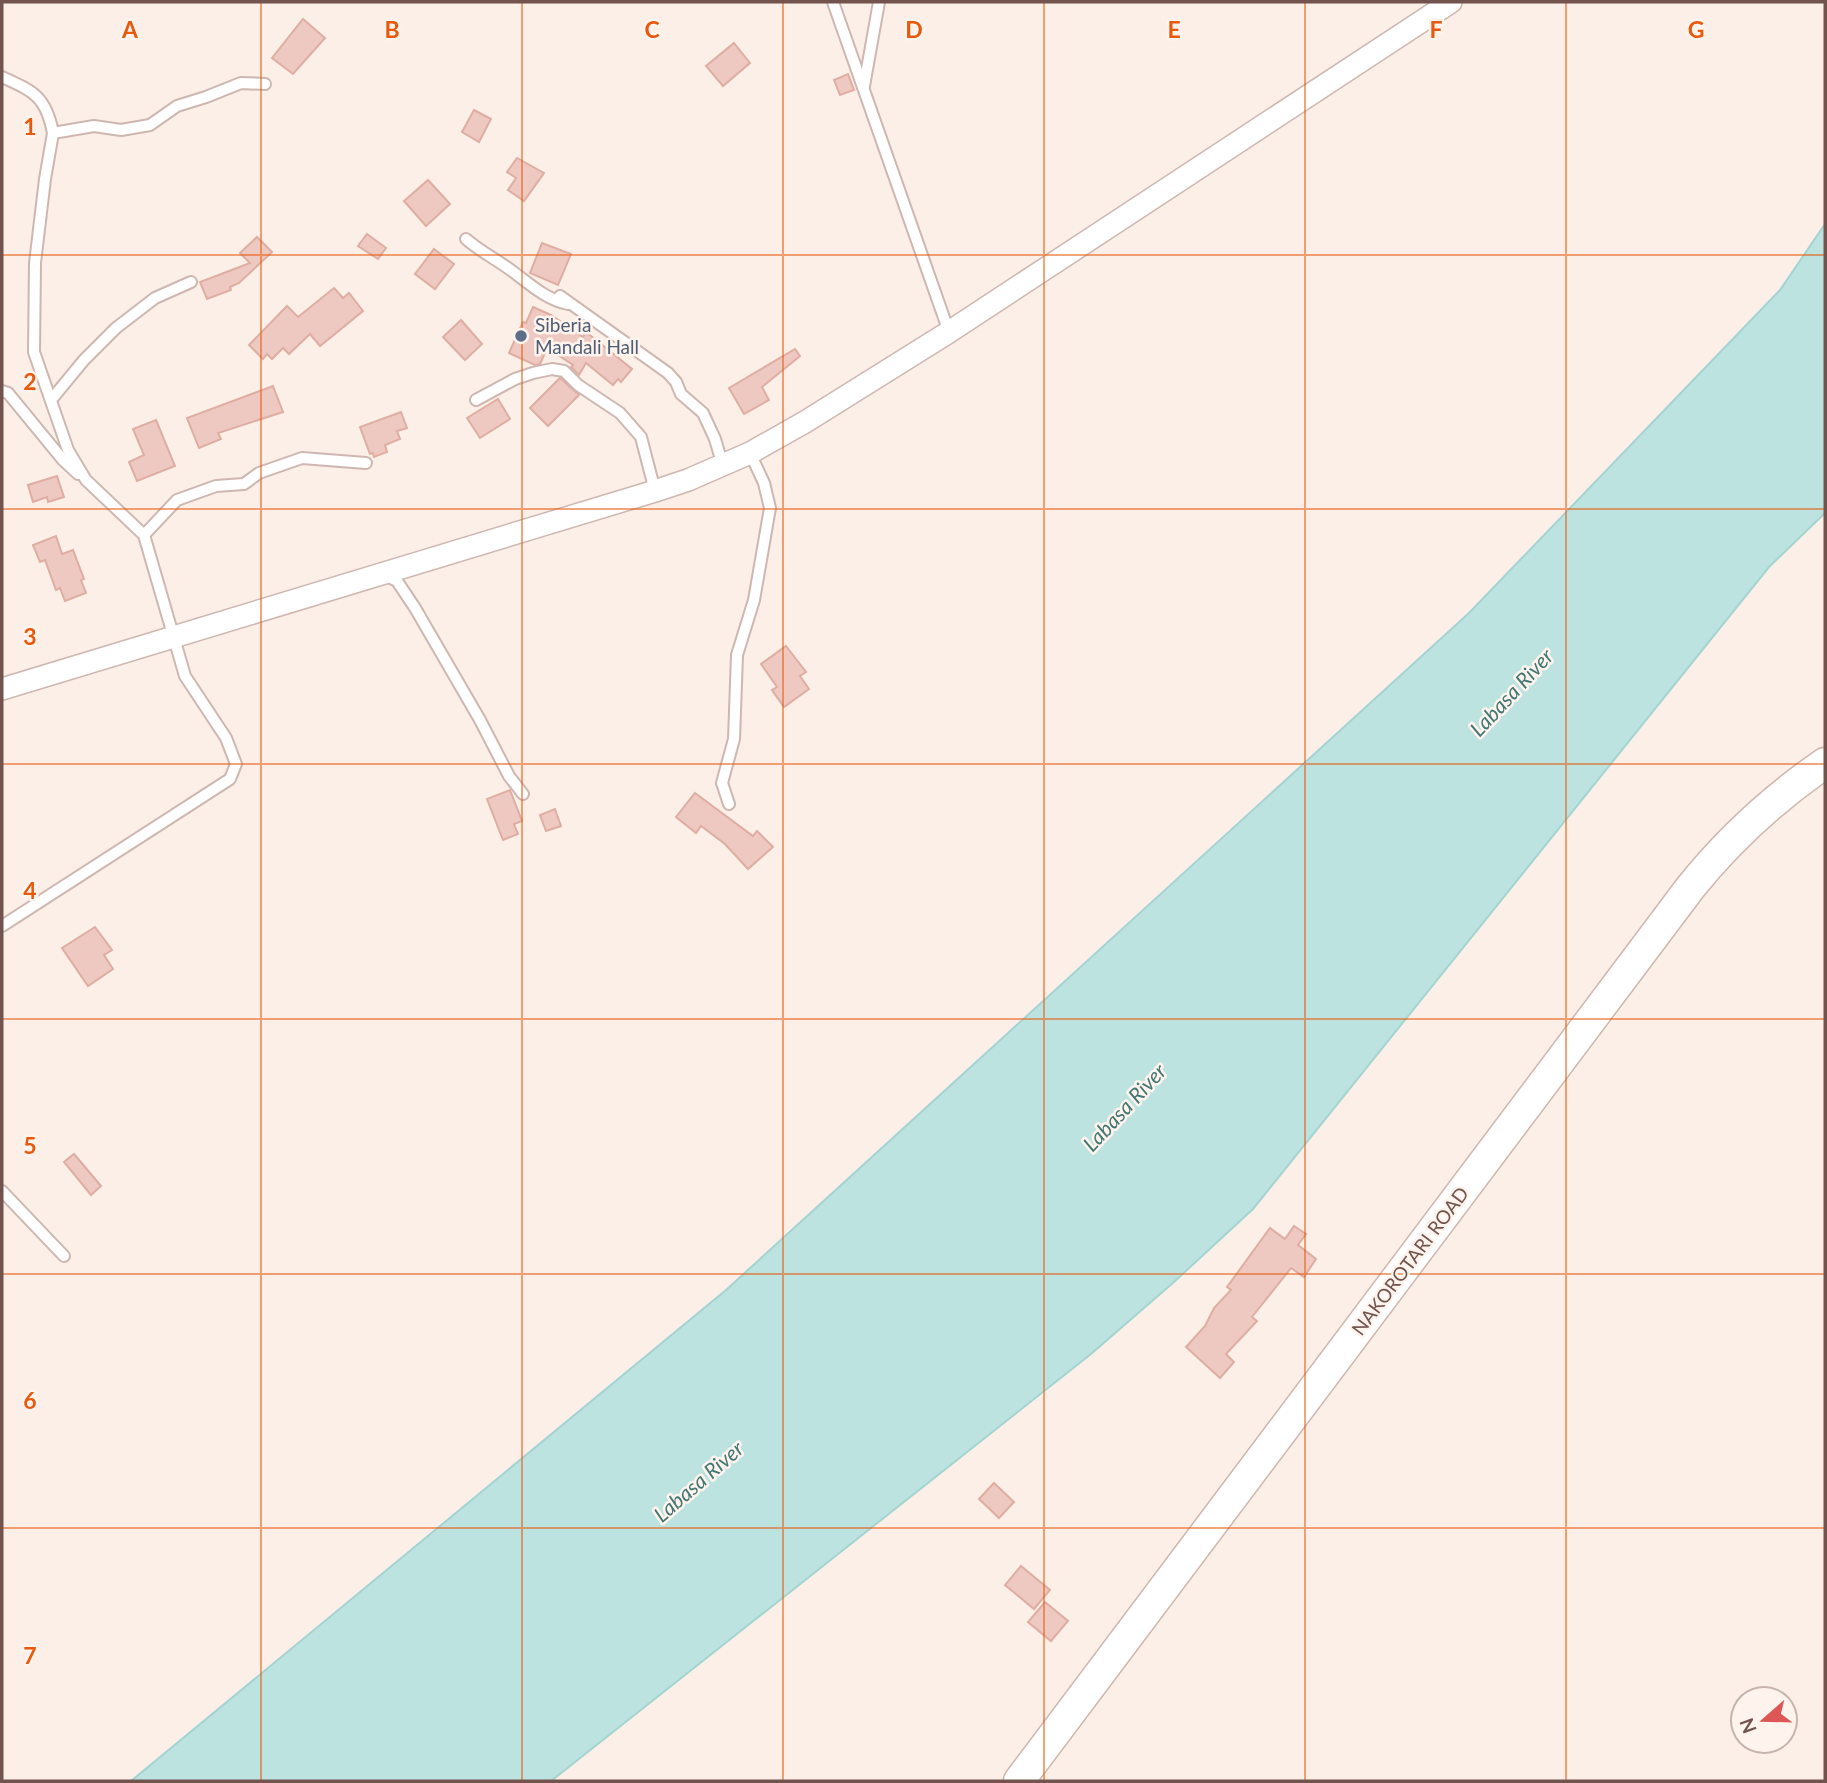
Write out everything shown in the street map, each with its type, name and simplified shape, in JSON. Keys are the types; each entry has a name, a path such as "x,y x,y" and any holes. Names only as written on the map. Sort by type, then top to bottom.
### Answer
{"street":[{"path":"2,689 655,491 723,466 805,422 949,332 1451,2"},
{"name":"NAKOROTARI ROAD","path":"1019,1781 1690,888 1717,854 1749,821 1825,763"}],"lane":[{"path":"833,2 949,332"},
{"path":"863,89 878,2"},
{"path":"2,77 33,91 49,116 52,133 35,262 34,352 68,450 86,480"},
{"path":"52,133 94,126 121,130 150,125 177,106 241,83 265,84"},
{"path":"466,239 552,301 570,305"},
{"path":"51,400 84,360 116,328 155,298 191,282"},
{"path":"560,296 668,373 681,394 703,413 723,466"},
{"path":"476,400 515,379 533,373 552,369 564,371 578,385 620,413 641,437 655,491"},
{"path":"2,391 8,393 63,460 144,535 185,676 226,738 236,764 230,779 2,926"},
{"path":"729,804 722,783 734,739 737,655 754,600 770,508 764,483 750,453"},
{"path":"144,535 177,500 216,486 244,484 259,473 302,458 366,463"},
{"path":"383,573 397,581 415,608 509,776 523,794"},
{"path":"2,1191 64,1256"}],"water":[{"name":"Labasa River","path":"1825,224 1825,513 1769,567 1253,1209 1174,1282 1091,1354 551,1781 131,1781 726,1290 1469,613 1780,290"}],"building":[{"path":"303,19 325,38 293,74 272,58"},
{"path":"734,43 750,63 723,86 706,66"},
{"path":"848,74 854,90 840,95 834,80"},
{"path":"474,110 491,119 479,142 462,132"},
{"path":"517,158 544,173 524,201 508,190 516,178 507,172"},
{"path":"428,180 450,204 426,226 404,201"},
{"path":"367,234 386,248 378,259 358,246"},
{"path":"257,237 272,252 239,283 230,287 231,290 207,299 200,282 250,263 240,253"},
{"path":"542,243 571,254 558,285 530,273"},
{"path":"434,249 454,264 435,289 415,274"},
{"path":"334,288 343,298 349,293 363,311 320,346 310,334 289,354 283,348 272,359 267,354 263,359 249,345 287,306 298,317"},
{"path":"533,307 551,315 583,337 586,332 632,369 621,382 618,379 613,385 586,363 579,375 571,367 573,365 547,348 540,364 535,365 509,353"},
{"path":"461,320 482,344 465,360 443,337"},
{"path":"795,349 800,356 762,387 769,400 744,414 729,388"},
{"path":"560,378 579,395 548,426 530,408"},
{"path":"273,386 283,412 218,433 221,439 199,448 187,418"},
{"path":"498,399 510,419 480,438 467,418"},
{"path":"401,412 407,428 397,431 400,439 385,445 387,452 374,457 373,453 370,454 360,427"},
{"path":"156,420 175,466 137,481 129,462 144,455 133,429"},
{"path":"57,476 64,497 48,502 47,497 33,502 28,485"},
{"path":"56,536 62,554 73,550 84,579 81,580 86,593 65,601 60,588 56,590 45,560 40,562 33,545"},
{"path":"786,646 806,672 800,676 809,689 784,707 772,690 777,687 761,664"},
{"path":"510,790 522,821 514,824 518,834 503,840 487,799"},
{"path":"695,793 753,836 757,831 773,847 748,869 725,844 701,826 696,833 676,817"},
{"path":"555,809 561,826 546,831 540,815"},
{"path":"95,927 112,950 104,955 113,969 88,986 62,948"},
{"path":"74,1154 101,1186 91,1195 64,1162"},
{"path":"1294,1226 1306,1234 1298,1245 1316,1259 1304,1277 1291,1268 1252,1317 1257,1321 1226,1354 1234,1362 1220,1378 1186,1347 1205,1326 1214,1308 1231,1290 1227,1287 1270,1228 1285,1239"},
{"path":"994,1483 1014,1502 999,1518 979,1499"},
{"path":"1021,1566 1050,1590 1034,1609 1005,1585"},
{"path":"1045,1602 1068,1621 1051,1641 1028,1622"}],"place":[{"name":"Siberia Mandali Hall","path":"521,336"}]}
